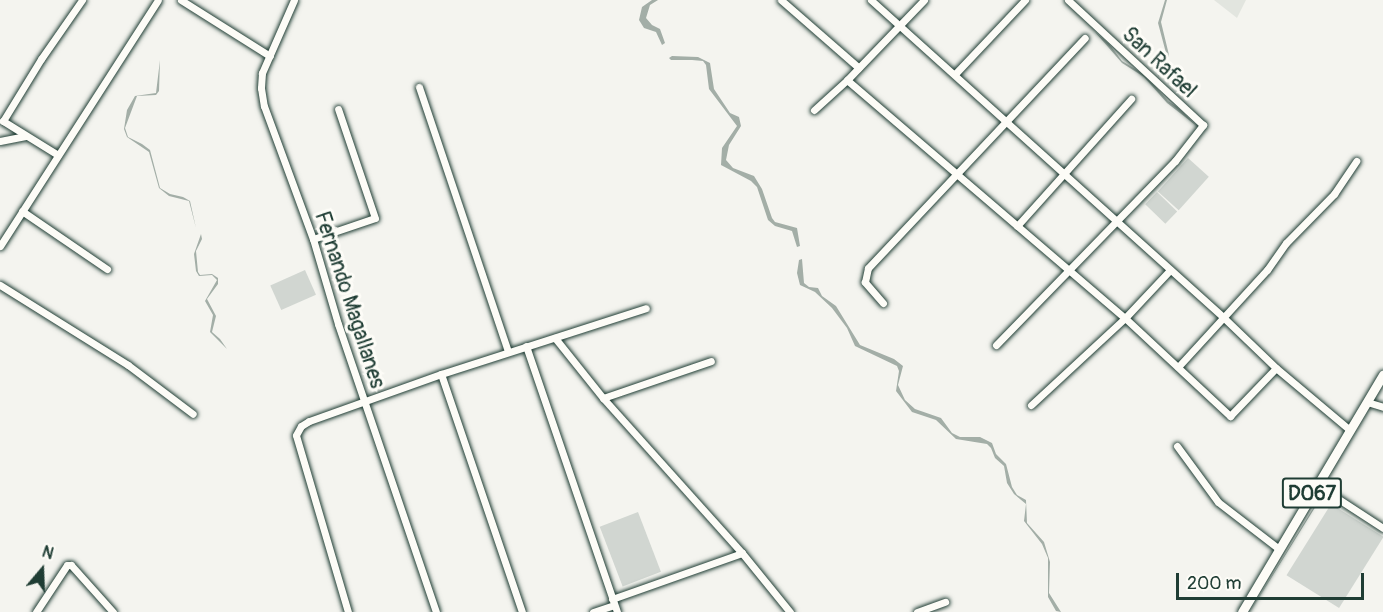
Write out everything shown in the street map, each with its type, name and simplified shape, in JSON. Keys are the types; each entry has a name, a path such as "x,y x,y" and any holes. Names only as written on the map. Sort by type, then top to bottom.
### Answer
{"main road":[{"name":"D067","path":"1242,612 1383,375"}],"street":[{"path":"58,155 3,121 41,59 82,0"},
{"path":"0,246 158,0"},
{"path":"181,0 270,56"},
{"name":"Fernando Magallanes","path":"294,0 262,73 261,88 264,106 313,239 436,612"},
{"path":"781,0 859,68"},
{"path":"871,0 1223,317 1276,368 1350,430"},
{"path":"814,110 901,26 924,0"},
{"path":"955,74 1025,0"},
{"name":"San Rafael","path":"1068,0 1203,125 1175,160 1117,221"},
{"path":"883,303 865,282 868,268 1085,38"},
{"path":"847,80 1125,318 1232,416 1276,368"},
{"path":"419,87 507,351"},
{"path":"1017,226 1131,99"},
{"path":"313,239 375,218 338,109"},
{"path":"0,141 26,136"},
{"path":"1178,367 1267,270 1286,243 1334,194 1356,161"},
{"path":"22,211 106,269"},
{"path":"996,345 1117,221"},
{"path":"1030,405 1125,318 1170,270"},
{"path":"0,285 128,365 193,414"},
{"path":"348,612 296,435 309,421 507,351 646,308"},
{"path":"555,338 603,398 742,553 790,612"},
{"path":"526,346 614,606"},
{"path":"603,398 711,361"},
{"path":"441,374 522,612"},
{"path":"1367,402 1383,407"},
{"path":"1177,446 1218,502 1279,549"},
{"path":"1317,485 1383,528"},
{"path":"593,612 614,606 742,553"},
{"path":"36,612 67,565 71,565 110,611"},
{"path":"917,612 945,602"}],"shaded area":[{"path":"652,0 658,0 650,5 646,18 660,29 665,43 662,45 656,32 644,28 639,20 642,7"},
{"path":"1165,0 1167,0 1161,22 1169,55 1165,69 1158,77 1166,53 1158,23"},
{"path":"1214,0 1246,0 1237,18"},
{"path":"1095,32 1109,44 1122,61 1145,75 1168,101 1198,127 1167,103 1144,77 1122,63"},
{"path":"672,56 698,57 710,63 714,89 730,113 739,117 741,126 729,145 726,160 733,168 754,176 762,189 772,218 775,222 797,228 800,246 797,247 792,231 775,226 768,220 757,187 751,181 721,165 722,148 737,126 709,89 706,65 703,61 671,60 669,58"},
{"path":"160,60 159,91 156,95 137,96 125,128 128,137 150,150 160,188 190,201 196,228 189,201 169,196 159,188 149,152 127,137 124,129 127,110 135,96 156,93"},
{"path":"1188,158 1209,177 1179,210 1158,191"},
{"path":"1157,192 1177,211 1165,224 1145,204"},
{"path":"201,234 202,239 196,251 198,272 200,275 212,274 218,278 218,284 207,299 216,316 212,332 227,349 210,332 213,315 205,301 217,280 212,275 199,276 196,271 194,254"},
{"path":"802,259 804,283 809,287 818,288 822,296 836,306 860,345 894,359 903,366 898,385 905,400 915,409 941,418 952,433 960,437 980,437 992,443 996,454 1006,464 1012,487 1017,495 1026,500 1027,523 1044,542 1050,562 1049,593 1061,612 1056,611 1048,597 1048,558 1042,544 1024,521 1026,504 1014,494 1007,483 1004,466 995,458 991,448 987,444 956,439 936,420 912,412 896,391 899,371 897,366 855,346 847,328 832,308 815,292 800,285 797,273 799,260"},
{"path":"305,270 316,295 281,310 270,285"},
{"path":"1323,492 1383,532 1324,493 1250,612"},
{"path":"1331,504 1383,536 1339,608 1286,575"},
{"path":"638,512 661,572 623,586 600,527"}]}
